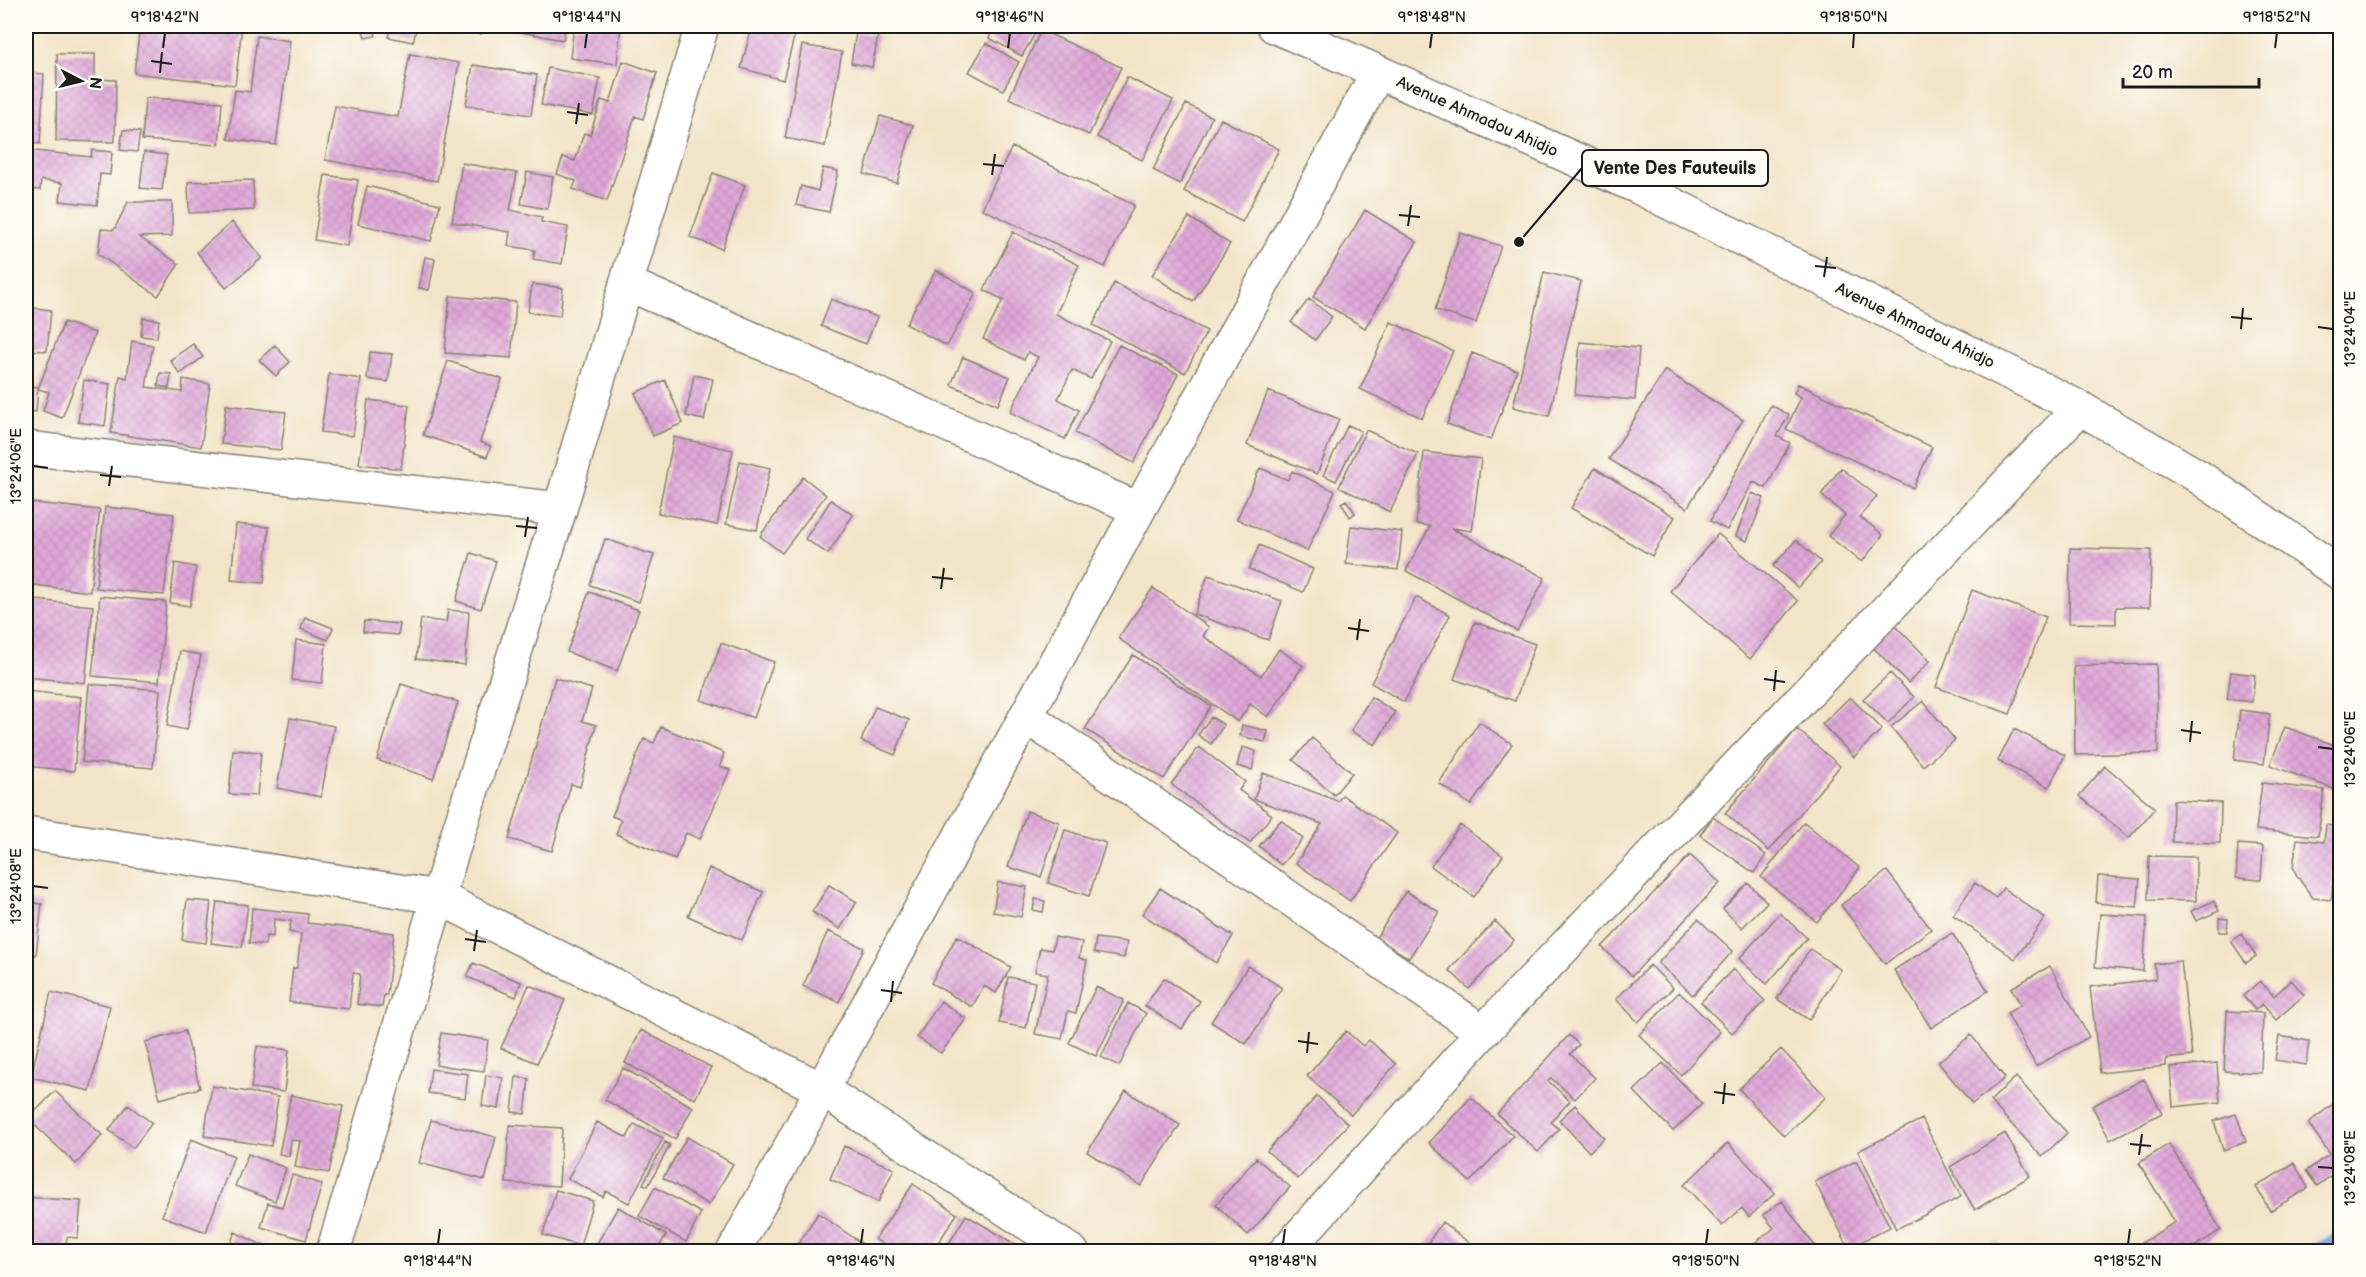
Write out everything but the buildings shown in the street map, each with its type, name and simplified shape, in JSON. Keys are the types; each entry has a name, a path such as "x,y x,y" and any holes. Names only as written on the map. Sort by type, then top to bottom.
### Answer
{"street":[{"path":"333,1251 438,897 561,509 702,26"},
{"name":"Avenue Ahmadou Ahidjo","path":"1274,26 1377,74 1638,187 2080,408 2196,475 2340,573"},
{"path":"733,1251 1377,74"},
{"path":"626,283 1138,509"},
{"path":"1285,1251 1483,1032 2080,408"},
{"path":"26,448 561,509"},
{"path":"1026,716 1483,1032"},
{"path":"26,833 438,897 822,1089 1071,1251"}],"waterway":[{"path":"2315,1252 2340,1237"}],"place":[{"name":"Vente Des Fauteuils","path":"1519,242"}]}
